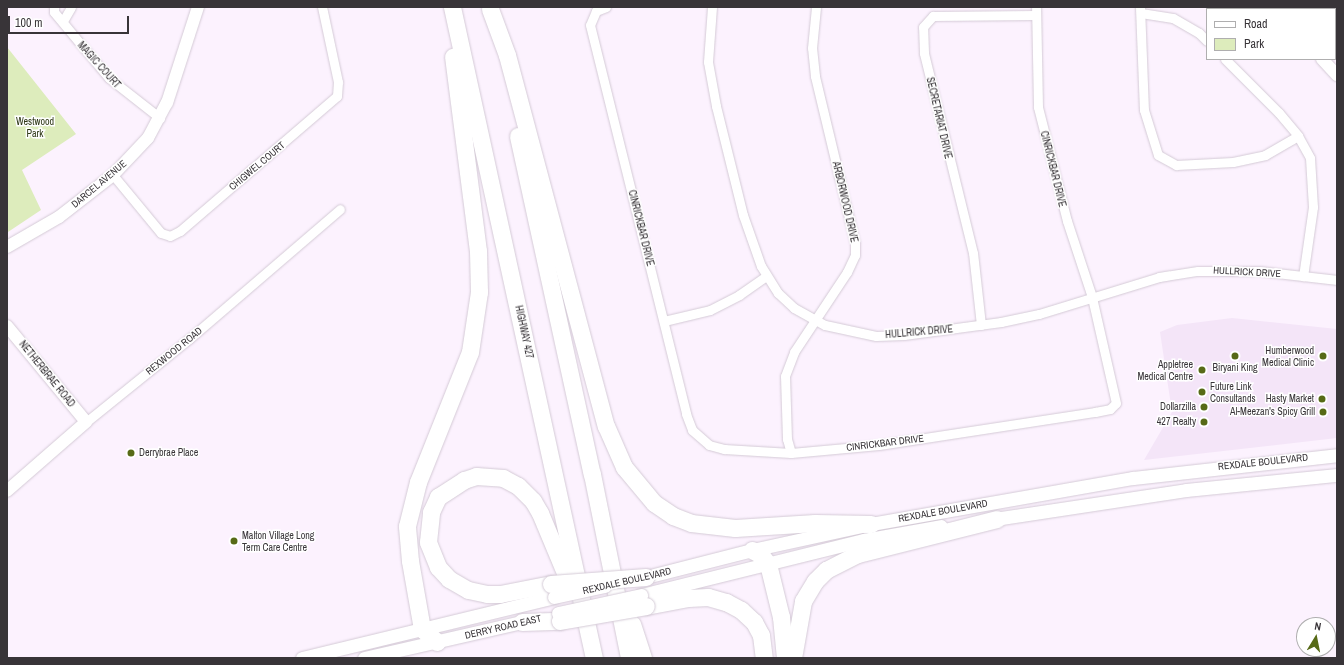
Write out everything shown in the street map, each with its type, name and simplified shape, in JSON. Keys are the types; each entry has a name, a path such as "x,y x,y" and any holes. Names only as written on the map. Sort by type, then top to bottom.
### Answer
{"highway":[{"path":"437,642 422,629 407,538 409,514 442,417 464,372 476,326 479,292 478,251 446,7"},
{"name":"HIGHWAY 427","path":"452,7 594,658"},
{"path":"490,8 507,55 606,426 624,467 654,503 673,516 691,523 735,528 815,523 871,524"},
{"path":"490,8 592,474 629,658"},
{"path":"588,630 540,513 533,501 518,486 503,478 476,476 464,480 438,497 430,512 428,542 432,556 449,579 468,590 487,594 500,594 553,590 646,577"},
{"path":"793,658 803,601 815,581 826,570 858,554 998,519"},
{"path":"606,549 615,565 643,658"},
{"path":"752,550 762,555 768,564 784,637 785,658"},
{"path":"522,622 559,617 644,600 708,597 726,602 740,610 754,622 761,635 764,658"}],"main road":[{"name":"REXDALE BOULEVARD","path":"646,577 752,550 871,524 1134,478 1337,455"},
{"name":"REXDALE BOULEVARD","path":"644,600 768,564 864,540 1186,490 1337,475"},
{"name":"DERRY ROAD EAST","path":"302,658 422,629 553,590"},
{"name":"DERRY ROAD EAST","path":"364,658 522,622"}],"street":[{"name":"MAGIC COURT","path":"54,7 54,12 109,78 160,118"},
{"path":"63,21 71,7"},
{"name":"DARCEL AVENUE","path":"7,247 59,217 113,175 148,138 160,118 175,82 198,7"},
{"name":"CHIGWEL COURT","path":"113,175 161,233 170,236 180,231 337,96 338,82 322,7"},
{"name":"CINRICKBAR DRIVE","path":"606,7 596,11 590,24 686,414 692,430 699,438 709,445 724,449 792,453 879,445 1110,409 1116,399 1102,352 1092,297 1067,221 1038,107 1036,11"},
{"name":"HULLRICK DRIVE","path":"712,7 708,62 716,106 743,215 766,276 794,308 833,329 876,336 981,325 1039,314 1159,277 1198,271 1259,271 1337,280"},
{"name":"ARBORWOOD DRIVE","path":"792,453 788,439 785,376 794,352 847,272 855,255 855,243 815,76 812,48 816,7"},
{"path":"1206,40 1198,33 1173,18 1140,10 1144,110 1155,149 1164,160 1176,164 1192,165 1233,162 1265,155 1298,136"},
{"name":"SECRETARIAT DRIVE","path":"981,325 973,253 924,53 923,27 934,16 1036,11"},
{"path":"1226,60 1280,113 1298,136 1310,158 1313,181 1313,207 1303,276"},
{"path":"1323,60 1337,75"},
{"name":"REXWOOD ROAD","path":"7,491 86,422 189,339 340,208"},
{"path":"664,321 710,310 739,295 766,276"},
{"name":"NETHERBRAE ROAD","path":"7,326 86,422"}],"shaded area":[{"path":"1232,318 1337,329 1337,438 1144,460 1172,412 1160,332 1177,325"}],"green space":[{"path":"1295,7 1337,7 1337,47 1336,8"},
{"name":"Westwood Park","path":"7,47 76,134 22,170 41,210 8,232"}],"place":[{"name":"Biryani King","path":"1235,356"},
{"name":"Humberwood Medical Clinic","path":"1323,356"},
{"name":"Appletree Medical Centre","path":"1202,370"},
{"name":"Future Link Consultands","path":"1202,392"},
{"name":"Hasty Market","path":"1322,399"},
{"name":"Dollarzilla","path":"1204,407"},
{"name":"Al-Meezan's Spicy Grill","path":"1323,412"},
{"name":"427 Realty","path":"1204,422"},
{"name":"Derrybrae Place","path":"131,453"},
{"name":"Malton Village Long Term Care Centre","path":"234,541"}]}
